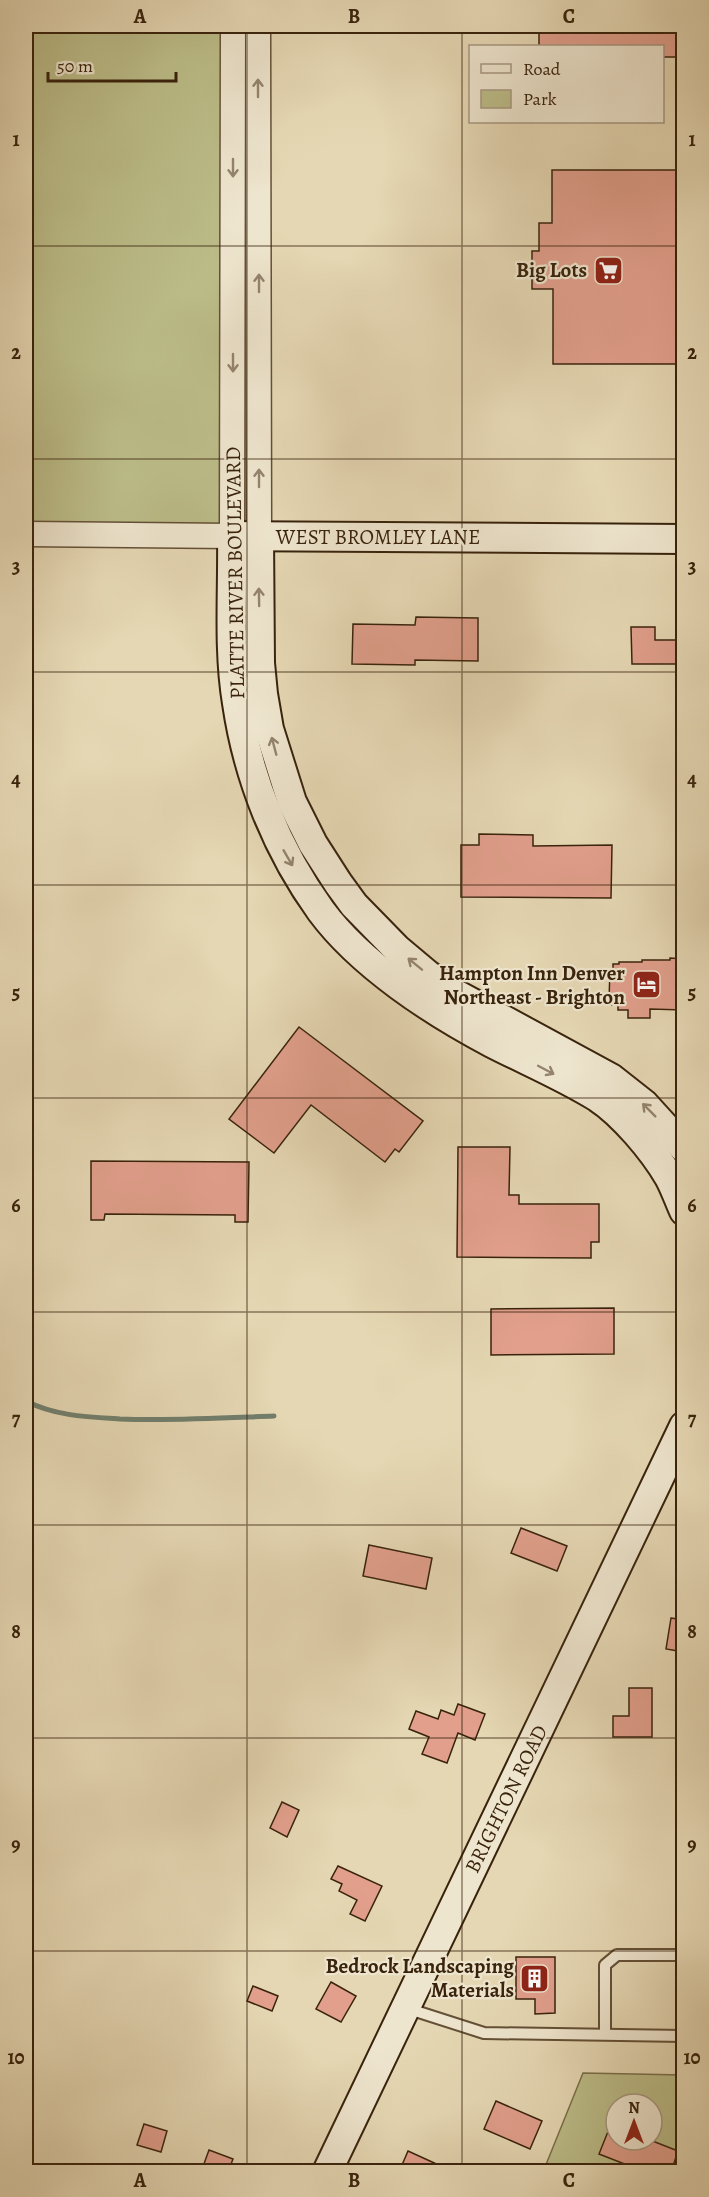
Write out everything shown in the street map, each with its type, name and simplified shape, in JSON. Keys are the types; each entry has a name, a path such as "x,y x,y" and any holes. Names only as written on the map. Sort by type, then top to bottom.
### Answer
{"main road":[{"name":"WEST BROMLEY LANE","path":"246,536 684,539"},
{"name":"PLATTE RIVER BOULEVARD","path":"246,536 263,694 274,746 292,802 322,860 354,906 397,949 454,993 487,1026 598,1098 676,1174"},
{"name":"PLATTE RIVER BOULEVARD","path":"487,1026 611,1078 644,1104 684,1148"},
{"path":"676,1174 684,1210"},
{"name":"BRIGHTON ROAD","path":"327,2172 684,1426"}],"street":[{"name":"PLATTE RIVER BOULEVARD","path":"233,26 246,536"},
{"name":"PLATTE RIVER BOULEVARD","path":"246,536 258,26"},
{"name":"WEST BROMLEY LANE","path":"29,536 246,536"}],"lane":[{"path":"605,2034 605,1965 617,1955 684,1955"},
{"path":"405,2008 484,2033 684,2036"}],"green space":[{"path":"26,26 233,26 232,536 26,534"},
{"path":"583,2073 683,2075 683,2171 543,2172"}],"building":[{"path":"539,26 684,26 684,57 664,57 664,45 539,45"},
{"name":"Big Lots","path":"552,170 684,170 684,364 553,364 553,289 532,289 532,251 539,251 539,223 552,223"},
{"path":"416,617 478,618 478,661 415,660 415,665 352,664 353,624 415,625"},
{"path":"631,627 655,627 655,640 684,640 684,664 632,664"},
{"path":"479,834 533,835 533,846 612,845 611,898 461,897 461,845 479,845"},
{"name":"Hampton Inn Denver Northeast - Brighton","path":"670,958 684,959 684,1010 650,1009 650,1018 628,1018 628,1010 618,1010 618,1005 612,1005 612,1000 609,1000 610,970 613,970 613,964 642,962 642,960 670,960"},
{"path":"299,1027 423,1121 399,1152 395,1149 385,1162 311,1105 274,1153 229,1119"},
{"path":"458,1147 510,1147 509,1195 519,1195 519,1204 599,1204 599,1242 591,1242 591,1258 457,1257"},
{"path":"91,1161 249,1162 248,1222 235,1222 235,1215 105,1214 104,1220 91,1220"},
{"path":"614,1308 614,1354 491,1355 491,1309"},
{"path":"521,1528 567,1546 557,1571 511,1553"},
{"path":"369,1545 432,1558 426,1589 363,1576"},
{"path":"671,1618 684,1620 684,1652 666,1649"},
{"path":"629,1688 652,1688 652,1737 613,1737 613,1716 629,1716"},
{"path":"458,1704 485,1714 475,1740 458,1733 447,1763 422,1754 429,1737 409,1729 416,1711 438,1719 441,1710 454,1715"},
{"path":"282,1802 299,1810 287,1837 270,1828"},
{"path":"338,1866 382,1886 365,1921 350,1914 357,1900 339,1891 342,1884 331,1879"},
{"name":"Bedrock Landscaping Materials","path":"516,1957 555,1957 555,2013 535,2014 535,1999 516,1999"},
{"path":"331,1982 356,1996 341,2022 316,2009"},
{"path":"253,1986 278,1996 272,2011 247,2001"},
{"path":"496,2101 542,2121 530,2149 484,2129"},
{"path":"144,2124 167,2131 161,2152 137,2145"},
{"path":"604,2142 604,2152 664,2152 664,2146 678,2151 671,2172 645,2172 599,2154"},
{"path":"209,2150 233,2159 228,2172 201,2172"},
{"path":"408,2151 454,2172 399,2172"}],"waterway":[{"path":"26,1401 60,1413 120,1419 274,1416"}],"place":[{"name":"Big Lots","path":"608,270"},
{"name":"Hampton Inn Denver Northeast - Brighton","path":"646,985"},
{"name":"Bedrock Landscaping Materials","path":"535,1978"}]}
